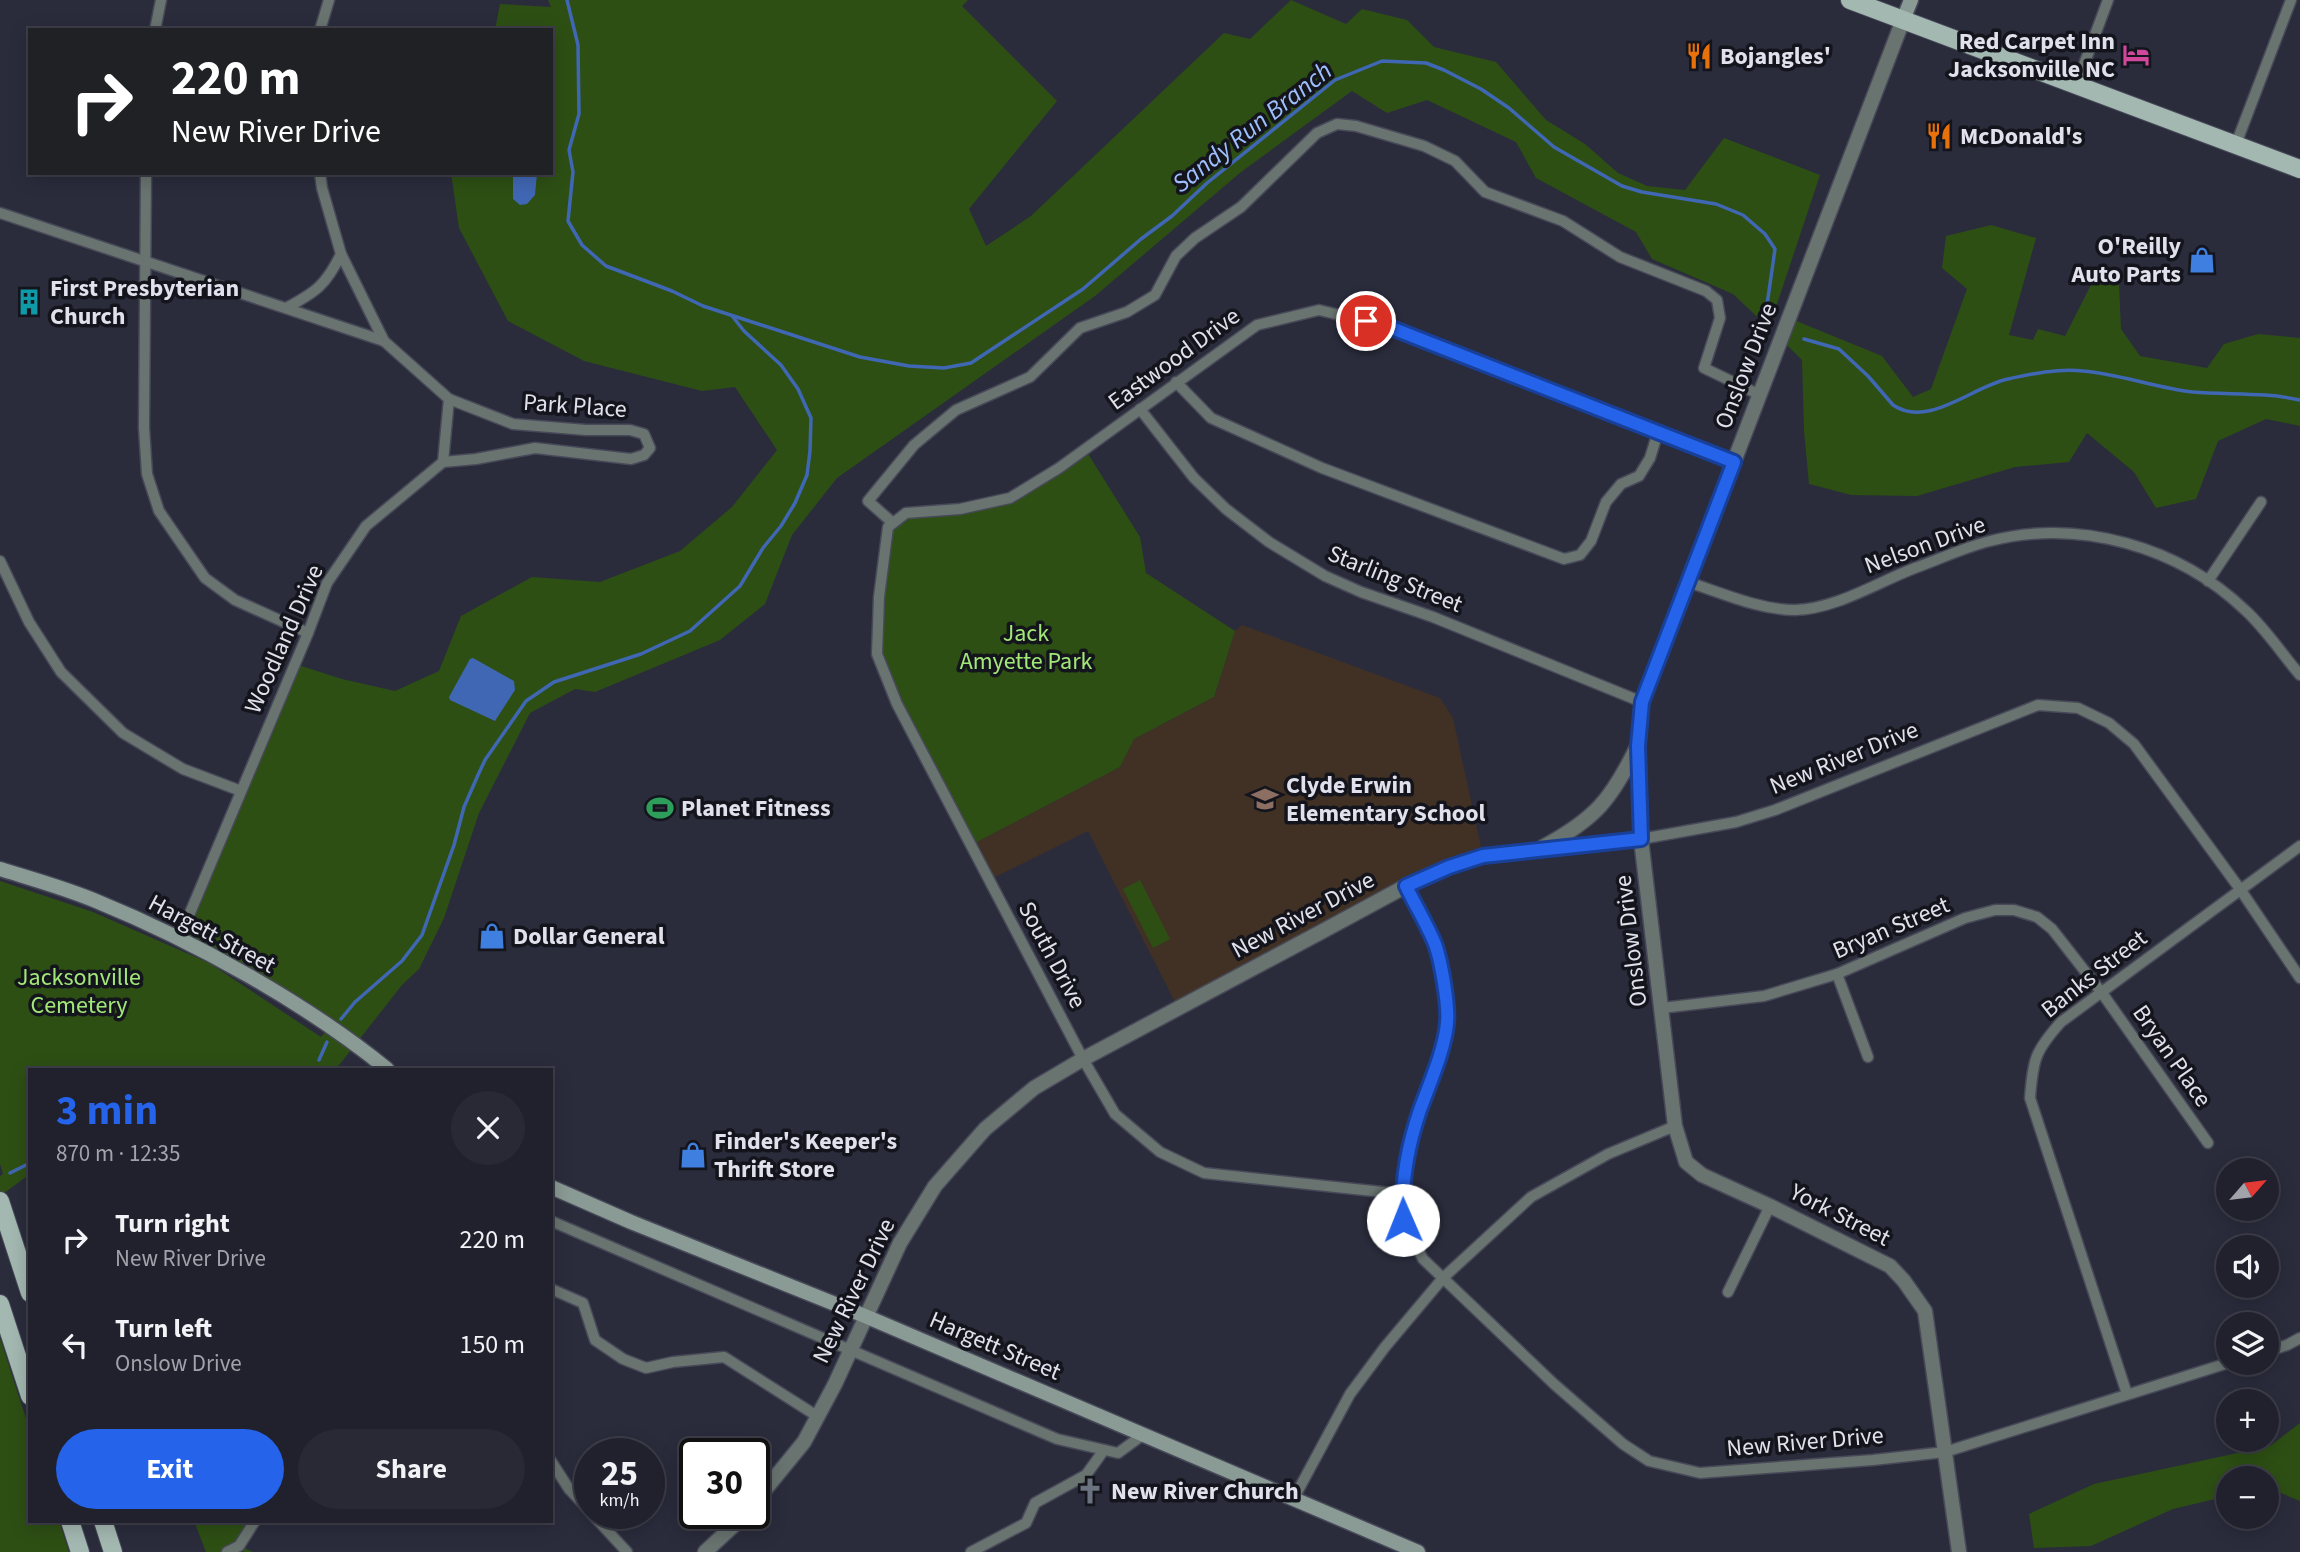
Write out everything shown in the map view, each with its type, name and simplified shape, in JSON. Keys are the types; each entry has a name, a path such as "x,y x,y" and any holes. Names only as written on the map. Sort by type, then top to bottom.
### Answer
{"main road":[{"path":"1850,0 2300,169"},
{"name":"Onslow Drive","path":"1903,20 1911,0"},
{"name":"Hargett Street","path":"0,869 96,901 179,939 255,980 356,1044 386,1068"},
{"name":"Hargett Street","path":"553,1189 865,1316 1417,1552"},
{"path":"0,1201 28,1287"},
{"path":"0,1304 28,1390"},
{"path":"71,1523 80,1551"},
{"path":"104,1523 113,1552"}],"street":[{"path":"155,28 161,0"},
{"path":"321,28 329,0"},
{"path":"2076,86 2108,0"},
{"path":"2236,144 2291,0"},
{"name":"Onslow Drive","path":"1675,1126 1641,839 1638,746 1642,702 1903,20"},
{"path":"890,525 868,501 915,445 956,410 1030,377 1080,328 1127,312 1156,295 1177,256 1195,238 1241,207 1317,133 1337,124 1356,126 1424,146 1455,161 1485,192 1563,221 1620,257 1706,291 1717,300 1720,318 1704,368 1760,395"},
{"path":"146,175 146,463 159,511 205,578 235,600 308,633"},
{"path":"320,175 341,254 384,341 449,399 443,462"},
{"path":"0,213 384,341"},
{"path":"286,308 317,290 331,275 341,254"},
{"name":"Eastwood Drive","path":"890,525 906,513 961,508 1010,498 1059,468 1257,325 1320,310 1389,327 1734,462"},
{"path":"1176,382 1211,418 1322,468 1564,559 1580,555 1591,541 1606,502 1621,484 1639,476 1650,458 1658,432"},
{"name":"Park Place","path":"443,462 535,448 631,459 643,455 650,448 644,434 630,430 586,430 513,424 449,399"},
{"name":"Starling Street","path":"1140,409 1194,478 1226,509 1269,542 1325,576 1642,702"},
{"name":"Woodland Drive","path":"179,939 327,583 366,526 443,462"},
{"path":"2208,581 2261,502"},
{"name":"South Drive","path":"890,525 879,597 877,654 897,704 1083,1059 1115,1114 1160,1152 1204,1173 1401,1194"},
{"name":"Nelson Drive","path":"1688,582 1771,608 1797,610 1834,602 1989,541 2059,533 2107,537 2170,558 2208,581 2246,611 2300,675"},
{"path":"0,561 29,622 61,672 123,733 183,769 241,790"},
{"name":"New River Drive","path":"770,1483 804,1442 901,1240 947,1170 985,1129 1034,1088 1083,1059 1406,886 1449,867 1483,856 1641,839 1736,822 1775,810 2038,705 2078,708 2109,723 2134,744 2240,889 2300,978"},
{"path":"1537,850 1573,831 1601,808 1620,782 1638,746"},
{"name":"Banks Street","path":"2126,1394 2030,1098 2032,1065 2041,1044 2061,1022 2300,846"},
{"path":"1401,1194 1419,1114 1447,1024 1446,1002 1435,945 1406,886"},
{"name":"Bryan Street","path":"1662,1007 1764,996 1838,974 1965,918 1995,910 2014,910 2037,917 2052,929 2102,993"},
{"path":"1838,974 1868,1057"},
{"name":"Bryan Place","path":"2102,993 2208,1143"},
{"path":"1294,1498 1350,1394 1443,1278 1531,1197 1608,1154 1675,1126"},
{"name":"York Street","path":"1675,1126 1686,1162 1702,1175 1890,1266 1925,1311 1959,1552"},
{"name":"New River Drive","path":"1401,1194 1403,1220 1423,1259 1554,1384 1623,1444 1649,1461 1700,1473 1945,1452 2216,1367"},
{"path":"1728,1292 1770,1206"},
{"path":"553,1222 1057,1439 1118,1453 1144,1434"},
{"path":"553,1290 583,1303 595,1340 623,1359 646,1368 673,1362 724,1357 817,1416"},
{"path":"2279,1348 2300,1338"},
{"path":"971,1552 1026,1523 1035,1503 1086,1475 1104,1450"},
{"path":"553,1464 574,1494"},
{"path":"227,1552 239,1546 254,1523"},
{"path":"606,1529 627,1552"},
{"path":"705,1552 730,1529"}],"shaded area":[{"name":"Clyde Erwin Elementary School","path":"1242,625 1440,698 1453,718 1483,856 1449,867 1178,1008 1088,831 989,880 971,845 1120,767 1134,739 1214,697 1235,631"}],"green space":[{"name":"Jacksonville Cemetery","path":"548,0 968,0 962,6 1057,101 969,209 986,246 1031,216 1224,33 1250,39 1291,0 1346,24 1362,9 1407,20 1434,47 1496,62 1546,120 1585,144 1618,173 1647,186 1685,190 1724,138 1820,175 1769,328 1733,294 1652,259 1636,232 1536,178 1516,142 1427,100 1387,113 1352,91 1241,172 1095,296 837,478 792,535 765,604 720,640 595,692 575,689 530,713 479,813 444,918 419,969 402,985 337,1068 28,1068 28,1175 0,1196 0,1176 3,1174 0,1164 0,881 93,912 209,963 321,1037 329,1027 179,939 295,664 342,679 395,691 439,671 461,616 532,577 600,582 680,551 732,507 777,450 735,387 702,391 584,361 508,321 459,228 451,175 553,175 553,28 495,28 500,4 551,7"},
{"path":"1991,225 2036,238 2009,335 2033,340 2038,329 2065,336 2094,279 2119,283 2121,329 2140,356 2207,368 2224,344 2258,334 2300,338 2300,426 2266,419 2218,441 2196,499 2156,508 2134,472 2087,433 2069,462 2015,467 1917,496 1851,495 1809,484 1802,360 1781,339 1789,318 1882,356 1913,397 1931,389 1967,289 1942,268 1946,236"},
{"name":"Jack Amyette Park","path":"1085,449 1140,537 1146,573 1235,631 1214,697 1134,739 1120,767 971,845 877,654 888,527 906,513 1010,498"},
{"path":"1140,880 1170,939 1153,948 1123,889"},
{"path":"0,1338 28,1425 28,1523 60,1523 69,1552 0,1552"},
{"path":"2300,1423 2300,1501 2279,1492 2279,1466 2216,1466 2216,1499 2173,1509 2091,1546 2034,1548 2029,1514 2094,1484 2242,1452 2279,1452 2279,1439"},
{"path":"195,1523 254,1523 240,1546 253,1552 244,1552 239,1546 227,1552 206,1552"}],"water":[{"path":"513,175 537,175 535,195 527,204 520,205 513,199"},
{"path":"473,658 514,681 515,690 495,721 450,700 449,697"}],"waterway":[{"name":"Sandy Run Branch","path":"567,0 578,45 579,114 569,150 573,172 568,221 582,245 606,266 703,306 860,357 909,366 944,368 971,363 1083,289 1172,216 1207,183 1335,80 1382,61 1426,63 1481,89 1509,108 1554,147 1622,186 1642,192 1716,204 1743,215 1765,234 1775,249 1766,312"},
{"path":"341,1019 355,1002 402,961 422,935 454,845 464,807 478,775 485,760 526,701 554,682 641,654 690,631 740,586 795,503 807,475 811,418 798,389 781,365 744,331 733,317"},
{"name":"Sandy Run Branch","path":"1804,339 1839,349 1868,376 1893,405 1907,411 1936,409 2008,379 2064,370 2097,373 2193,392 2300,400"},
{"path":"319,1060 327,1042"},
{"path":"10,1173 28,1164"}],"place":[{"name":"Red Carpet Inn Jacksonville NC","path":"2136,55"},
{"name":"Bojangles'","path":"1699,56"},
{"name":"McDonald's","path":"1939,136"},
{"name":"O'Reilly Auto Parts","path":"2202,260"},
{"name":"First Presbyterian Church","path":"29,302"},
{"name":"Clyde Erwin Elementary School","path":"1265,799"},
{"name":"Planet Fitness","path":"660,808"},
{"name":"Dollar General","path":"492,936"},
{"name":"Finder's Keeper's Thrift Store","path":"693,1155"},
{"name":"New River Church","path":"1090,1491"}],"route":[{"path":"1366,321 1389,327 1734,462 1642,702 1638,746 1641,839 1483,856 1406,886 1435,945 1446,1002 1447,1024 1409,1154 1401,1194 1403,1220"}]}
